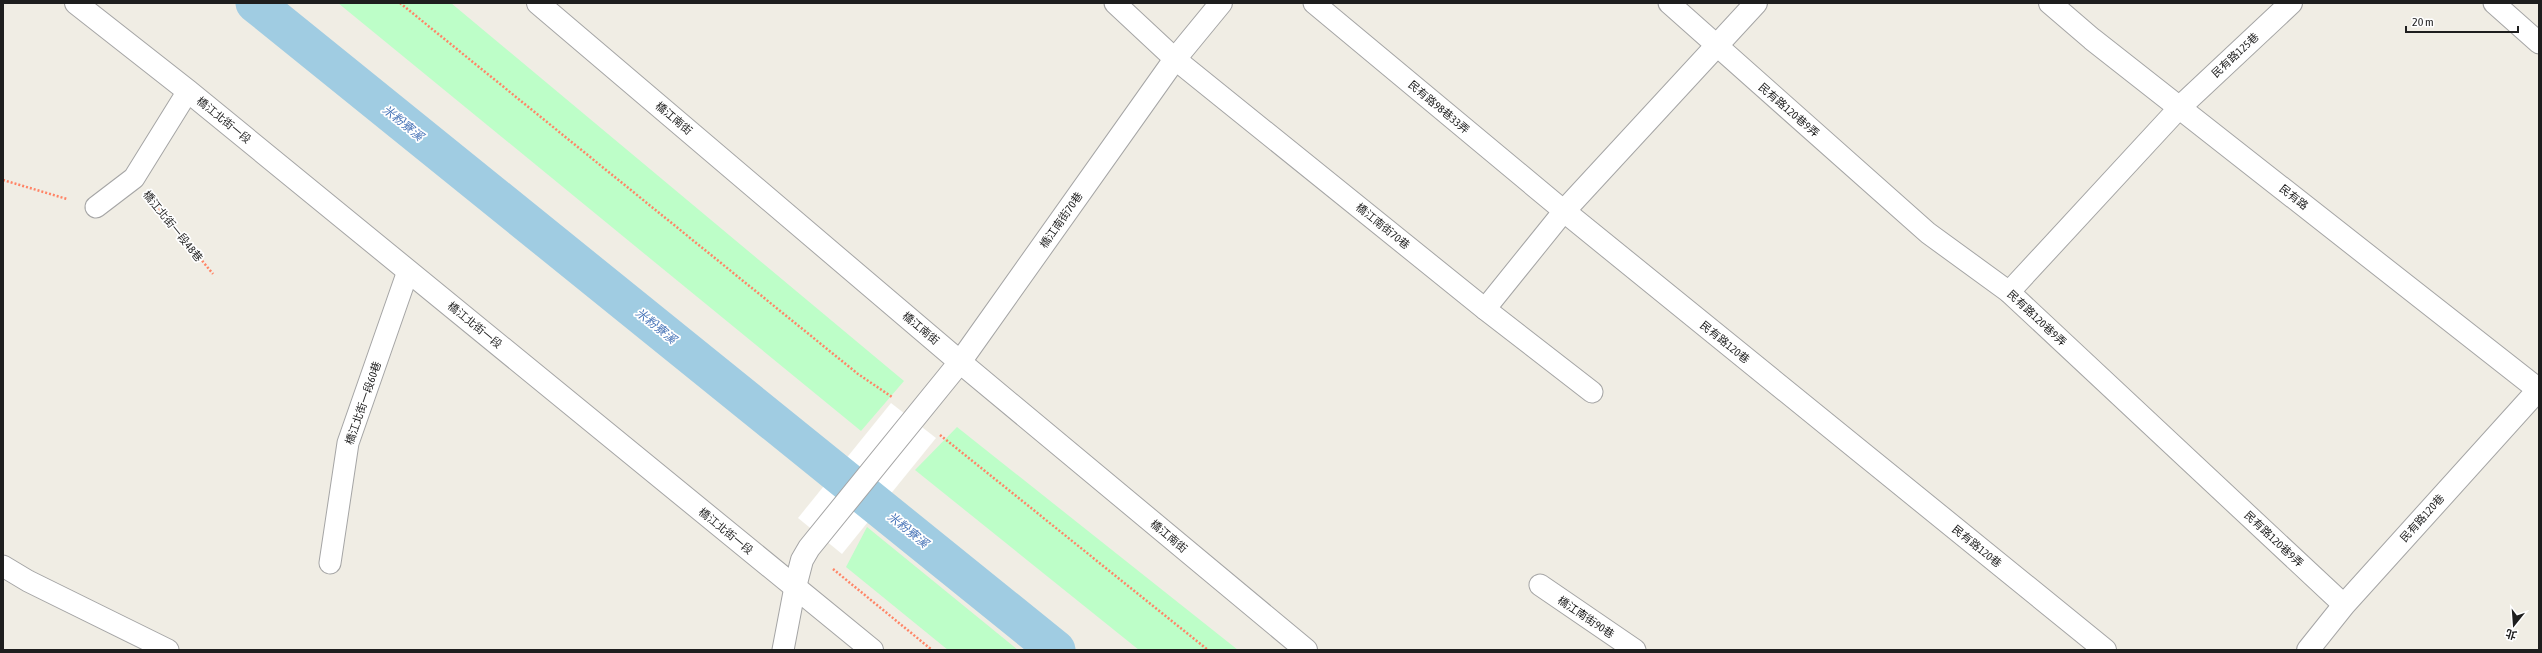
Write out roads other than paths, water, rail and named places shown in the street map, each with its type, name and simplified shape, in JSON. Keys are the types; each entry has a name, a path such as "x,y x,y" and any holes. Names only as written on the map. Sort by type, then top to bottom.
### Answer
{"street":[{"name":"橋江北街一段","path":"76,3 188,91 872,650"},
{"name":"橋江南街","path":"538,3 960,362 1306,650"},
{"name":"橋江南街70巷","path":"795,587 802,560 815,542 960,362 1175,59 1221,3"},
{"path":"1564,211 1756,3"},
{"name":"民有路","path":"2050,3 2092,39 2539,389"},
{"name":"民有路125巷","path":"2180,107 2291,3"},
{"name":"民有路120巷","path":"1564,211 2105,650"},
{"name":"民有路120巷","path":"2308,650 2344,605 2539,389"}],"lane":[{"name":"橋江南街70巷","path":"1115,3 1175,59 1485,309 1592,392"},
{"name":"民有路98巷33弄","path":"1314,3 1564,211"},
{"name":"民有路120巷9弄","path":"1669,3 1716,47 1928,233 2009,292 2344,605"},
{"path":"2494,3 2539,43"},
{"path":"96,207 134,178 188,91"},
{"path":"2009,292 2180,107"},
{"path":"1485,309 1564,211"},
{"name":"橋江北街一段60巷","path":"330,563 348,443 408,271"},
{"path":"3,566 28,581 168,650"},
{"name":"橋江南街90巷","path":"1540,586 1633,649"},
{"path":"783,650 795,587"}],"waterway":[{"name":"米粉寮溪","path":"255,3 1056,650"}]}
